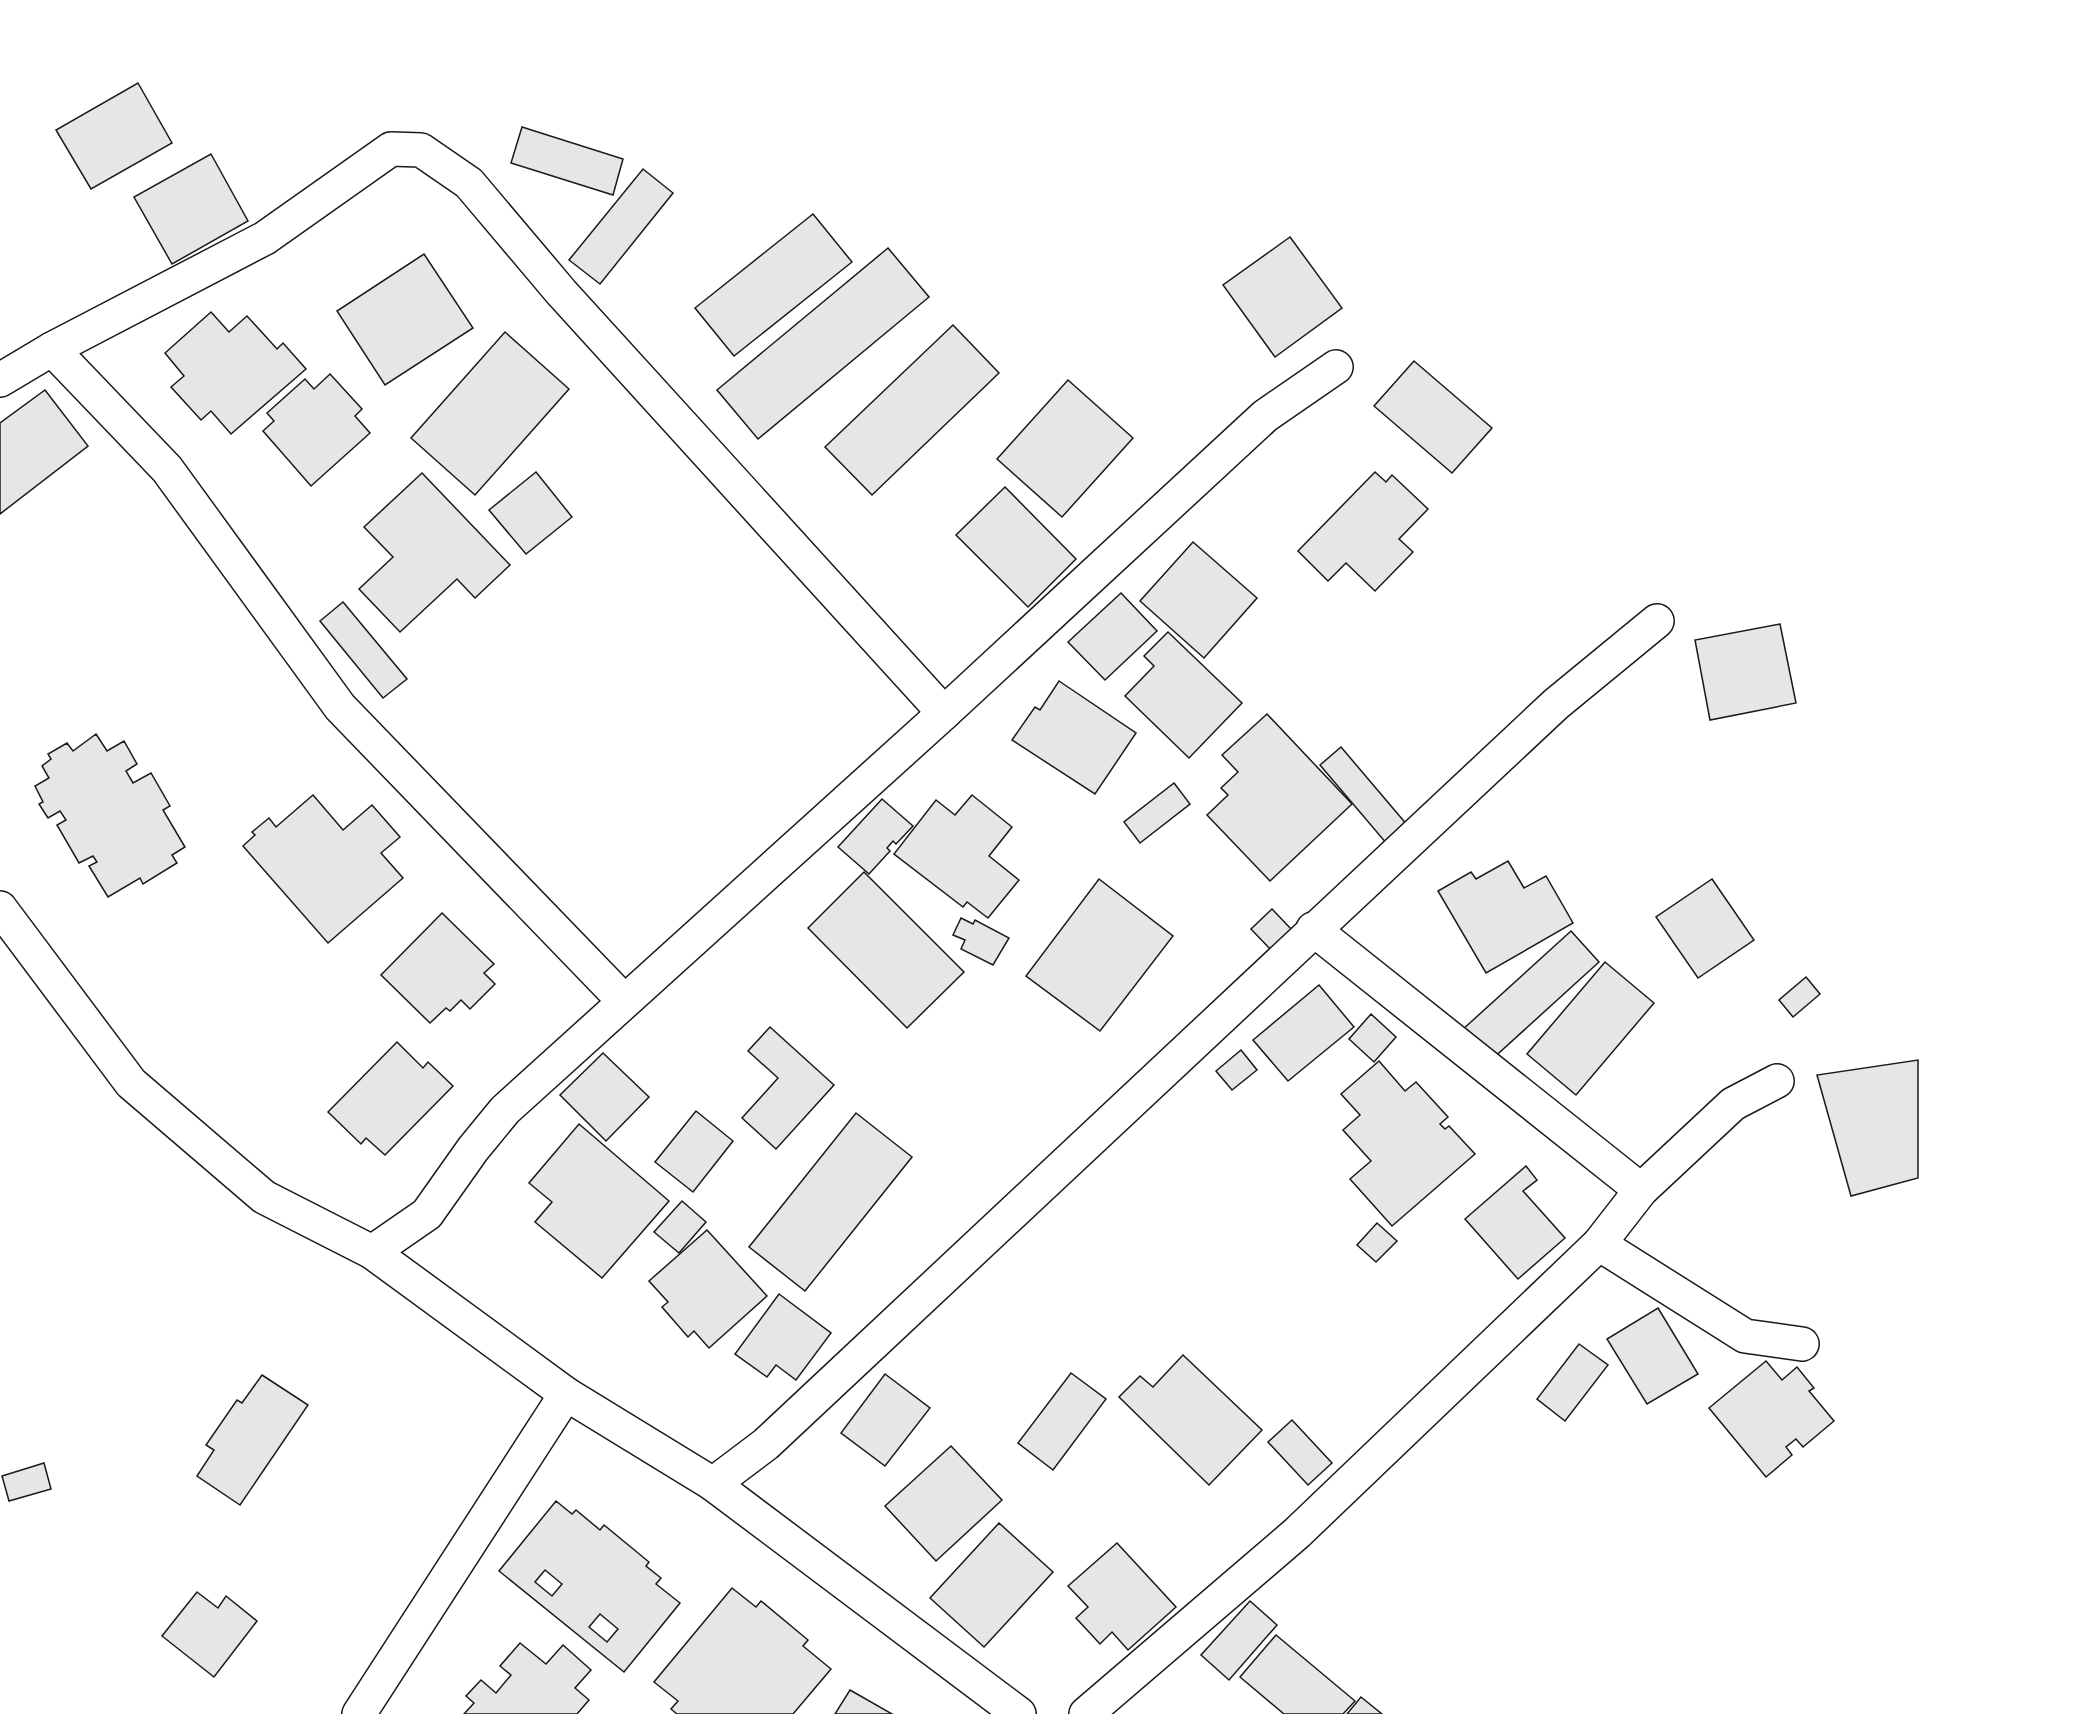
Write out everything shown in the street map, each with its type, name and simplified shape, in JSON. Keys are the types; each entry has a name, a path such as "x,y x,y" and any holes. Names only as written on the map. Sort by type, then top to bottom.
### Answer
{"street":[{"path":"0,380 52,349 265,238 391,149 421,150 469,183 561,292 944,713"},
{"path":"52,349 167,469 340,707 624,1001"},
{"path":"372,1252 427,1214 474,1149 506,1110 624,1001 944,713 1265,416 1336,368"},
{"path":"713,1484 766,1444 1313,929 1556,704 1657,621"},
{"path":"0,908 131,1083 264,1197 372,1252 566,1395 713,1484 1019,1714"},
{"path":"1313,929 1641,1190"},
{"path":"1086,1714 1297,1533 1599,1244 1641,1190 1733,1104 1777,1081"},
{"path":"1599,1244 1745,1336 1802,1344"},
{"path":"359,1714 566,1395"}],"building":[{"path":"138,83 172,143 91,189 56,130"},
{"path":"522,127 623,159 613,195 511,163"},
{"path":"211,154 248,221 172,264 134,197"},
{"path":"643,169 673,193 600,284 569,260"},
{"path":"813,214 852,262 734,356 695,308"},
{"path":"1290,237 1342,308 1275,357 1223,285"},
{"path":"888,248 929,297 758,439 717,390"},
{"path":"424,254 473,328 385,385 337,311"},
{"path":"211,312 229,332 247,316 277,349 283,343 306,369 231,434 211,411 201,420 171,387 184,376 165,353"},
{"path":"953,325 999,373 872,495 825,447"},
{"path":"505,332 569,389 475,495 411,438"},
{"path":"1414,361 1492,428 1452,473 1374,406"},
{"path":"330,374 362,409 355,416 370,433 311,486 263,431 274,421 267,413 305,379 314,389"},
{"path":"1068,380 1133,438 1062,517 997,459"},
{"path":"45,390 88,446 0,514 0,423"},
{"path":"536,472 572,517 526,554 489,510"},
{"path":"1375,472 1386,482 1392,475 1428,509 1399,539 1413,552 1375,591 1346,563 1328,581 1298,551"},
{"path":"422,473 510,565 475,598 457,579 400,632 359,589 393,557 364,527"},
{"path":"1005,487 1076,559 1028,607 956,535"},
{"path":"1193,542 1257,598 1204,658 1140,601"},
{"path":"1121,593 1157,631 1105,680 1068,642"},
{"path":"343,602 407,679 383,698 320,621"},
{"path":"1780,624 1796,703 1710,720 1695,640"},
{"path":"1168,632 1242,703 1189,758 1125,696 1154,666 1144,656"},
{"path":"1059,681 1136,733 1095,794 1012,740 1035,707 1040,710"},
{"path":"1267,714 1352,804 1270,881 1207,815 1228,795 1221,788 1238,772 1222,755"},
{"path":"96,734 107,751 124,741 137,764 126,771 133,783 151,773 170,806 163,810 185,847 172,855 177,863 143,884 140,878 108,897 89,866 97,862 93,856 79,863 57,825 66,820 60,811 48,818 39,804 43,802 35,786 49,778 42,766 51,759 48,754 67,743 73,751"},
{"path":"1341,747 1408,826 1387,844 1320,765"},
{"path":"1174,783 1190,804 1140,843 1124,822"},
{"path":"313,795 343,830 372,805 400,837 381,853 403,878 328,943 243,846 255,835 252,832 269,818 276,827"},
{"path":"972,795 1012,827 989,856 1019,880 988,918 967,902 963,907 894,854 936,800 955,815"},
{"path":"882,799 913,826 896,844 893,841 887,848 890,851 869,874 838,847"},
{"path":"1508,861 1524,888 1546,876 1573,923 1486,973 1438,891 1471,872 1476,879"},
{"path":"864,872 964,972 907,1028 808,928"},
{"path":"1099,879 1173,936 1100,1031 1026,976"},
{"path":"1712,879 1754,940 1698,978 1656,917"},
{"path":"1272,909 1292,930 1271,950 1251,929"},
{"path":"442,913 494,964 484,973 495,984 470,1009 461,1000 450,1011 446,1008 430,1023 381,975"},
{"path":"961,918 973,924 975,920 1009,938 993,965 961,949 965,940 953,935"},
{"path":"1571,931 1599,962 1489,1062 1461,1031"},
{"path":"1605,962 1654,1003 1576,1095 1527,1054"},
{"path":"1806,977 1820,994 1793,1017 1779,1000"},
{"path":"1319,985 1354,1027 1288,1081 1253,1040"},
{"path":"1371,1014 1396,1037 1374,1062 1349,1039"},
{"path":"770,1027 834,1085 776,1149 742,1118 778,1078 748,1051"},
{"path":"397,1042 423,1068 428,1062 453,1086 385,1155 366,1138 361,1144 328,1112"},
{"path":"1241,1050 1257,1070 1232,1090 1216,1071"},
{"path":"603,1053 649,1097 606,1141 560,1095"},
{"path":"1918,1060 1918,1178 1851,1196 1817,1075"},
{"path":"1379,1061 1405,1091 1416,1082 1448,1117 1440,1124 1445,1129 1449,1126 1475,1154 1392,1226 1350,1179 1371,1161 1343,1130 1360,1115 1341,1094"},
{"path":"696,1111 733,1141 693,1192 655,1162"},
{"path":"856,1113 912,1157 805,1291 749,1247"},
{"path":"579,1124 669,1201 602,1278 535,1222 552,1202 529,1183"},
{"path":"1526,1166 1537,1180 1523,1191 1565,1238 1518,1279 1465,1219"},
{"path":"682,1201 706,1222 679,1253 654,1232"},
{"path":"1377,1223 1397,1241 1376,1262 1357,1245"},
{"path":"707,1230 767,1296 709,1348 694,1331 688,1337 662,1307 668,1302 649,1281"},
{"path":"779,1294 831,1333 796,1380 776,1365 767,1377 735,1354"},
{"path":"1658,1308 1698,1374 1647,1404 1607,1339"},
{"path":"1579,1344 1608,1365 1565,1421 1537,1399"},
{"path":"1183,1355 1262,1430 1209,1485 1119,1397 1140,1376 1153,1387"},
{"path":"1766,1361 1782,1380 1797,1367 1814,1388 1809,1391 1834,1421 1803,1447 1796,1439 1786,1447 1792,1455 1766,1477 1709,1408"},
{"path":"1071,1373 1106,1399 1053,1470 1018,1443"},
{"path":"885,1374 930,1408 885,1466 841,1433"},
{"path":"262,1375 308,1405 240,1505 197,1476 214,1450 206,1445 237,1400 242,1403"},
{"path":"1292,1420 1332,1463 1308,1485 1268,1442"},
{"path":"951,1446 1002,1500 936,1561 885,1506"},
{"path":"44,1463 51,1489 9,1501 2,1476"},
{"path":"556,1501 572,1514 576,1510 600,1530 604,1525 649,1562 646,1566 661,1578 656,1584 680,1603 624,1672 499,1571","holes":["545,1570 562,1584 552,1596 535,1582","600,1614 618,1629 607,1642 589,1627"]},
{"path":"999,1523 1053,1572 984,1647 930,1598"},
{"path":"1117,1543 1176,1607 1128,1650 1112,1632 1100,1644 1076,1618 1088,1607 1068,1586"},
{"path":"732,1588 756,1607 761,1601 808,1640 803,1646 831,1669 793,1714 677,1714 671,1709 678,1701 654,1682"},
{"path":"197,1592 218,1608 226,1596 257,1621 214,1677 162,1636"},
{"path":"1250,1601 1277,1625 1229,1680 1201,1655"},
{"path":"1276,1635 1355,1701 1343,1714 1284,1714 1240,1677"},
{"path":"520,1643 546,1664 563,1645 591,1670 575,1688 589,1700 577,1714 464,1714 474,1703 466,1696 481,1680 496,1693 511,1675 500,1666"},
{"path":"850,1690 892,1714 835,1714"},
{"path":"1361,1697 1382,1714 1347,1714"}]}
